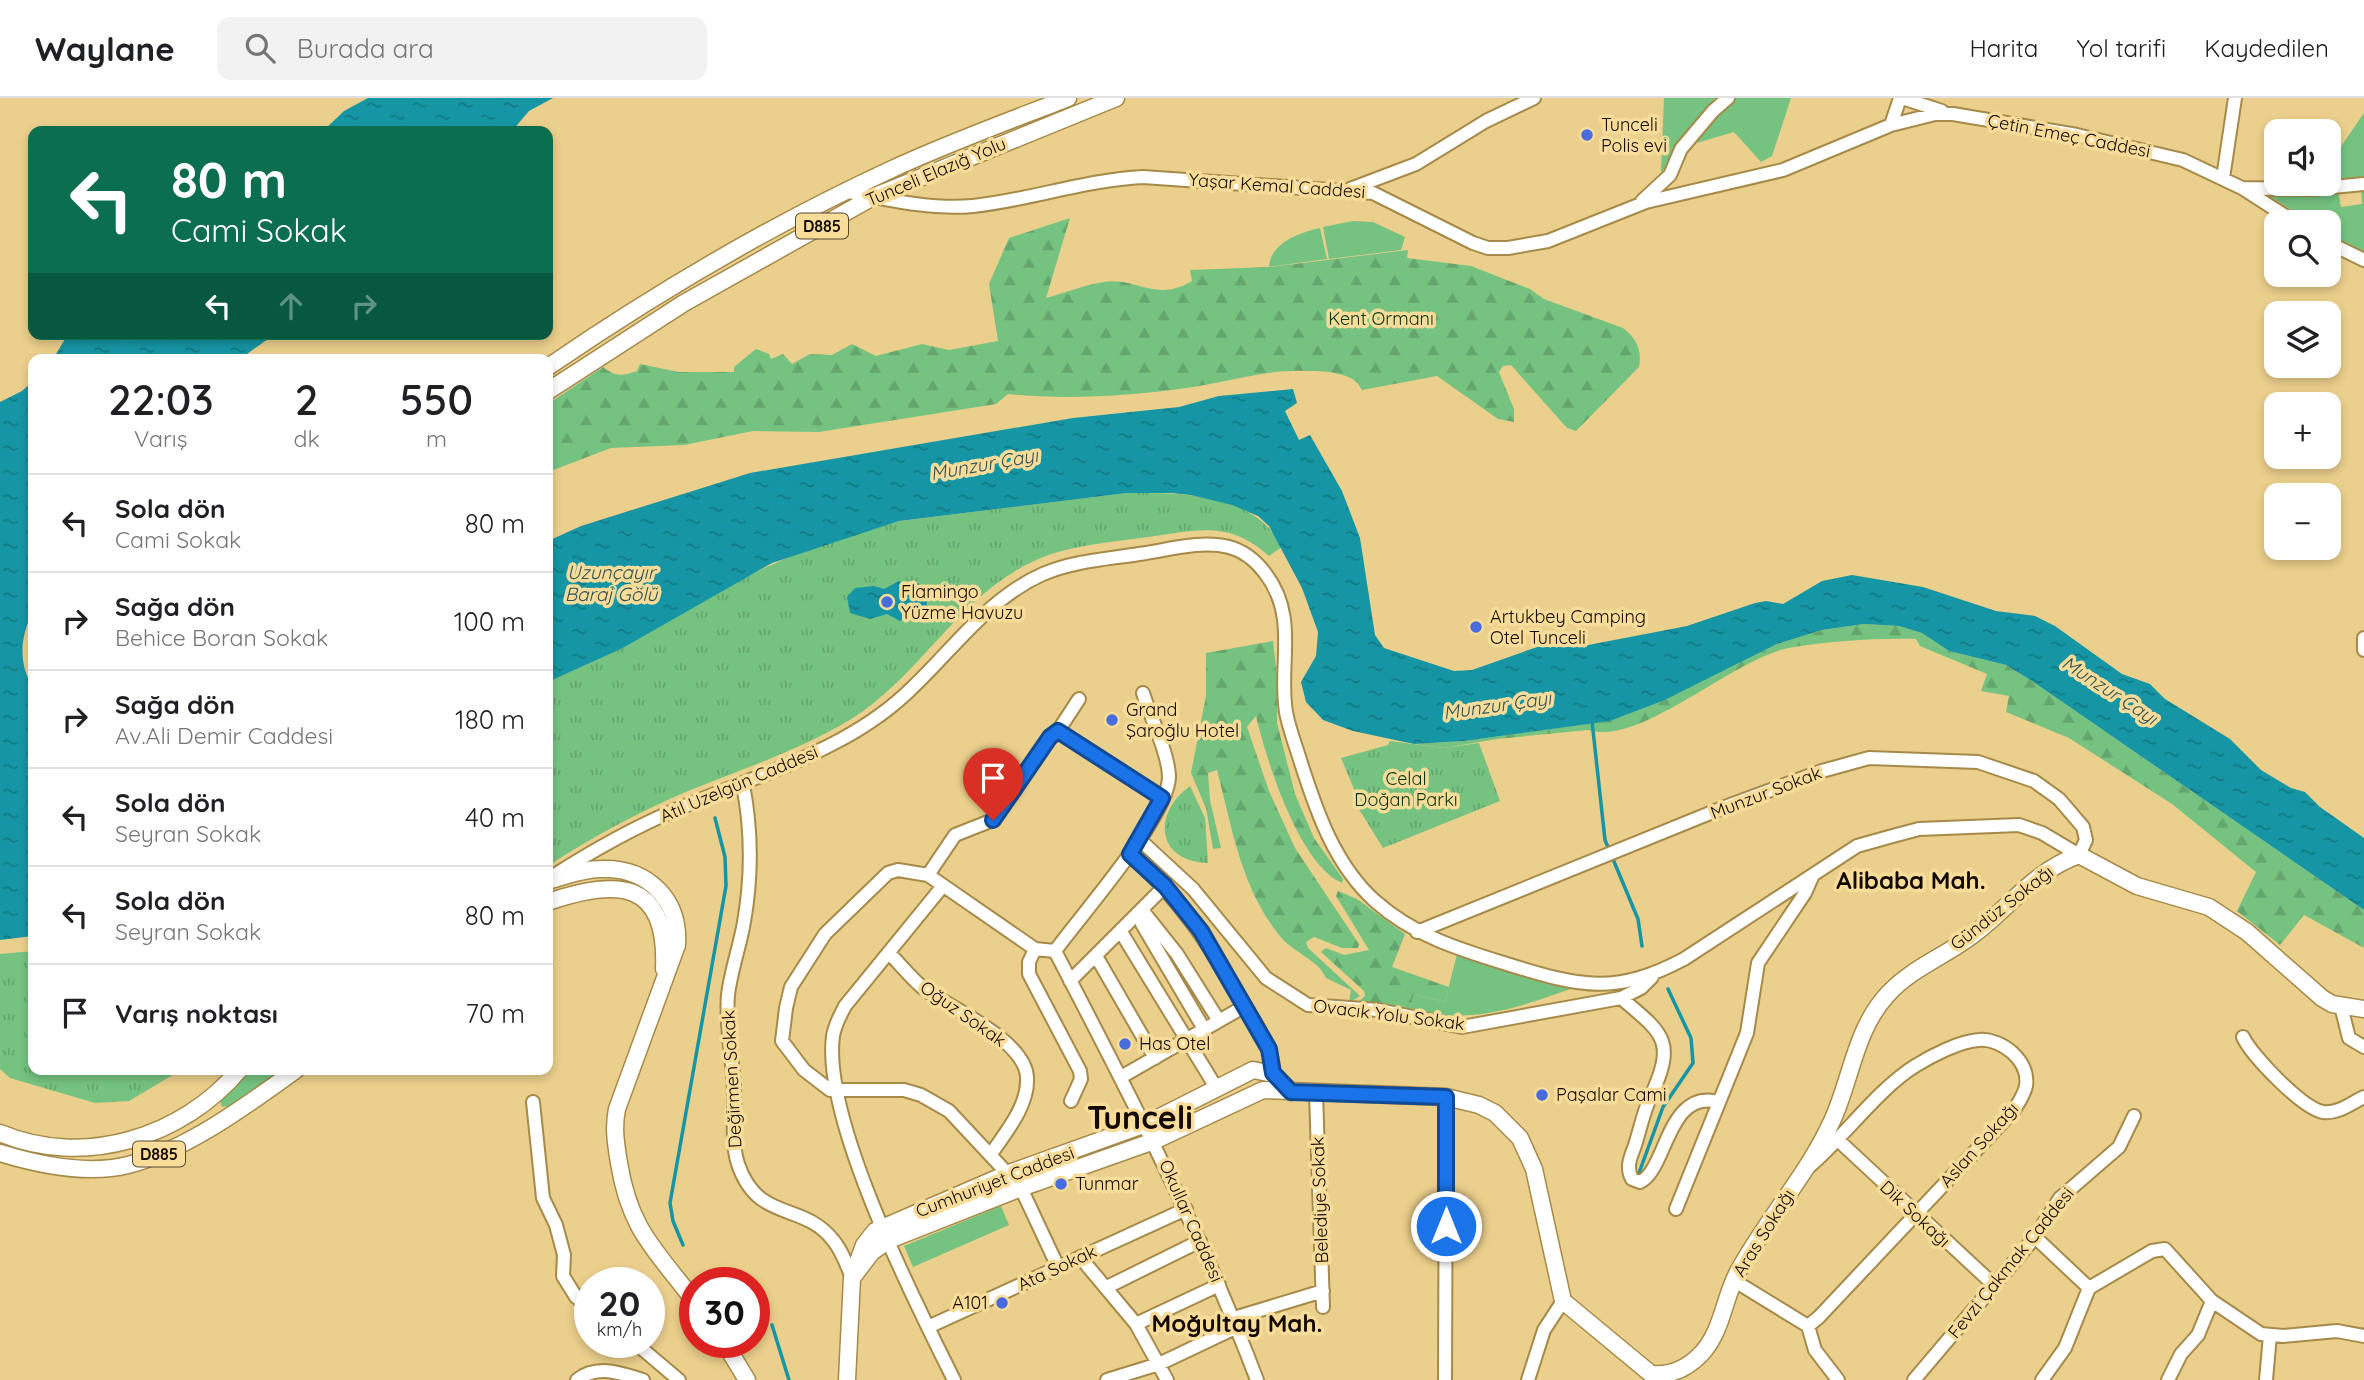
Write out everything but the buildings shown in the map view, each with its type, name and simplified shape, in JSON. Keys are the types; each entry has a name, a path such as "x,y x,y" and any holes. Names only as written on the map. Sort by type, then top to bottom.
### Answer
{"main road":[{"name":"Tunceli Elazığ Yolu","path":"553,364 662,293 844,191 893,168 1068,98"},
{"name":"Tunceli Elazığ Yolu","path":"553,388 684,303 873,197 1116,98"},
{"path":"2079,855 2137,886 2190,899 2216,911 2247,932 2322,998 2341,1006 2364,1009"},
{"name":"Gündüz Sokağı","path":"1800,1175 1832,1122 1858,1042 1886,995 1916,969 1974,934 2038,876 2079,855"},
{"path":"553,879 598,868 636,873 663,893 674,909 678,926 677,945 663,991 617,1110 614,1136 623,1189 640,1232 679,1282"},
{"path":"553,901 608,888 640,897 661,922 665,937 663,991"},
{"name":"Cumhuriyet Caddesi","path":"849,1380 846,1360 852,1278 864,1245 1009,1173 1146,1124 1253,1070 1273,1073"},
{"path":"1273,1073 1291,1092"},
{"name":"D885","path":"0,1133 32,1143 89,1147 121,1144 144,1138 191,1113 234,1075"},
{"name":"D885","path":"0,1153 23,1160 81,1168 127,1165 194,1135 288,1075"},
{"path":"886,1233 1154,1141 1263,1090 1446,1097 1479,1105 1495,1113 1527,1148 1563,1301 1650,1377"},
{"name":"Aras Sokağı","path":"1650,1377 1679,1371 1705,1350 1714,1335 1734,1280 1800,1175"},
{"path":"734,1358 747,1380"},
{"path":"839,1380 846,1360"}],"street":[{"path":"1349,189 1416,164 1486,121 1534,98"},
{"path":"1637,205 1670,175 1681,149 1707,117 1728,98"},
{"path":"1891,125 1901,98 1953,114"},
{"path":"2223,178 2235,98"},
{"name":"Çetin Emeç Caddesi","path":"1891,125 1924,115 1953,114 2124,145 2183,160 2242,188 2276,210"},
{"name":"Yaşar Kemal Caddesi","path":"844,191 873,197 972,206 1110,179 1143,177 1349,189 1389,199 1447,231 1488,247 1527,246 1548,241 1637,205 1783,170 1891,125"},
{"path":"2242,188 2312,189 2364,184"},
{"path":"2341,249 2364,260"},
{"name":"Atıl Uzelgün Caddesi","path":"553,877 603,845 840,740 912,689 996,602 1044,573 1179,548 1224,546 1247,555 1259,565 1278,594 1287,633 1286,716 1327,834 1364,890 1417,932 1457,949 1554,979 1617,985 1655,975"},
{"path":"2364,638 2364,650"},
{"path":"1058,1268 1021,1188 949,1111 921,1094 890,1089 837,1092 822,1087 791,1055 782,1041 781,1028 792,987 825,934 879,880 898,870 928,875 1035,949 1055,951 1130,854 1167,787 1168,768 1143,693"},
{"path":"928,875 955,835 993,820 1079,699"},
{"path":"1058,731 1162,798"},
{"name":"Munzur Sokak","path":"1417,932 1725,807 1822,771 1869,758 1978,762 2034,781 2051,792 2083,827 2086,840 2079,855"},
{"name":"Değirmen Sokak","path":"743,785 750,823 750,852 744,920 729,994 728,1018 734,1093 735,1153 743,1177 758,1199 824,1230 839,1249 852,1278"},
{"path":"1655,975 1728,933 1857,846 1919,829 2018,825 2042,833 2079,855"},
{"name":"Ovacık Yolu Sokak","path":"1140,839 1193,889 1266,978 1308,1005 1320,1009 1378,1010 1462,1027 1621,998 1641,988 1655,975"},
{"path":"1130,854 1165,886 1201,931 1269,1049 1273,1073"},
{"path":"1676,1209 1747,1034 1758,963 1805,893 1812,876"},
{"path":"1070,981 1165,886"},
{"path":"942,887 852,997 836,1023 832,1061 837,1092 886,1233 954,1380"},
{"path":"1139,913 1177,954 1219,1021"},
{"path":"1139,913 1204,1029"},
{"path":"1121,932 1217,1089"},
{"path":"1035,949 1029,962 1029,974 1080,1071 1081,1079 1071,1101"},
{"name":"Okullar Caddesi","path":"1055,951 1146,1124 1219,1284 1257,1380"},
{"name":"Oğuz Sokak","path":"889,953 922,987 1004,1041 1026,1066 1026,1088 1021,1106 991,1154"},
{"path":"1096,956 1154,1058"},
{"path":"1621,998 1658,1032 1665,1052 1662,1074 1650,1097 1630,1161 1632,1179 1640,1182 1649,1175 1670,1129 1691,1107 1700,1101 1720,1102"},
{"path":"1121,1077 1245,1006"},
{"path":"2341,1006 2349,1038 2364,1047"},
{"path":"2243,1037 2264,1068 2314,1108 2332,1111 2364,1097"},
{"name":"Aslan Sokağı","path":"1800,1175 1839,1141 1892,1085 1915,1066 1976,1040 1992,1040 2007,1046 2024,1073 2026,1084 2014,1110 1808,1326"},
{"name":"Belediye Sokak","path":"1316,1093 1324,1307"},
{"path":"1445,1380 1446,1097"},
{"path":"533,1102 541,1185 564,1255 563,1276 574,1294"},
{"name":"Fevzi Çakmak Caddesi","path":"1914,1380 2035,1237 2060,1198 2119,1147 2134,1116"},
{"name":"Dik Sokağı","path":"1839,1141 1994,1285"},
{"name":"Ata Sokak","path":"928,1327 1186,1209"},
{"path":"2035,1237 2089,1288"},
{"path":"1107,1287 1200,1241"},
{"path":"2042,1380 2065,1348 2089,1288 2158,1248 2170,1253 2212,1301 2247,1327 2270,1335 2337,1331 2364,1336"},
{"path":"1080,1257 1136,1324 1167,1380"},
{"path":"1734,1280 1808,1326 1815,1350 1838,1380"},
{"path":"1136,1324 1219,1284"},
{"path":"1107,1380 1159,1364 1235,1323 1323,1291"},
{"path":"1528,1380 1544,1330 1563,1301"},
{"path":"2168,1380 2181,1354 2198,1335 2212,1301"},
{"path":"2266,1380 2270,1335"},
{"path":"653,1358 678,1380"},
{"path":"577,1380 589,1373 606,1371 643,1380"}],"green space":[{"path":"1664,98 1791,98 1772,156 1761,162 1734,132 1676,149 1661,174"},
{"path":"2364,113 2364,177 2341,180 2341,147"},
{"path":"2361,189 2364,189 2364,253 2341,241 2341,210 2292,210 2270,196 2339,196 2341,207 2362,204"},
{"name":"Kent Ormanı","path":"1070,218 1046,298 1115,281 1168,290 1192,281 1190,270 1269,267 1408,250 1407,258 1471,266 1530,289 1544,299 1623,328 1637,345 1639,367 1576,431 1567,428 1511,365 1503,366 1499,372 1514,409 1514,422 1498,419 1437,376 1362,390 1352,379 1337,373 1289,371 1186,388 1120,395 1053,397 1008,394 996,404 819,432 753,431 684,445 611,448 553,470 553,401 603,367 619,375 637,371 640,364 679,372 734,372 734,367 756,349 769,354 771,359 783,354 792,364 810,354 832,355 852,344 876,356 922,344 949,350 998,341 989,284 1009,238"},
{"path":"1353,221 1373,222 1405,237 1401,250 1329,259 1323,227"},
{"path":"1320,228 1327,259 1269,267 1275,251 1281,245 1304,232"},
{"path":"1127,493 1170,494 1215,499 1235,506 1254,515 1270,529 1282,547 1269,556 1242,538 1229,533 1202,530 1079,547 1036,560 1008,575 984,594 897,683 848,721 789,751 652,807 553,863 553,680 621,649 732,583 802,551 899,521"},
{"path":"1864,624 1899,626 1922,633 1949,651 2006,665 2032,681 2364,910 2364,948 2304,915 2280,945 2237,911 2256,872 2172,804 2069,738 2006,712 2009,696 1981,691 1987,674 1920,646 1916,639 1824,643 1770,654 1661,713 1635,725 1610,732 1588,730 1497,739 1444,748 1414,744 1464,741 1612,720 1665,700 1777,644 1822,630"},
{"path":"1273,641 1278,686 1277,723 1295,794 1314,838 1343,879 1342,883 1326,872 1299,834 1276,783 1256,716 1247,727 1269,791 1295,848 1359,944 1358,948 1342,948 1314,937 1306,942 1308,948 1360,996 1349,1003 1351,990 1326,978 1318,966 1284,941 1266,917 1239,856 1217,770 1208,773 1210,800 1221,848 1213,849 1206,808 1191,773 1206,696 1206,653"},
{"name":"Celal Doğan Parkı","path":"1390,741 1444,748 1479,743 1500,801 1383,848 1352,798 1357,796 1341,758 1388,745"},
{"path":"1190,786 1205,818 1208,863 1191,861 1178,854 1169,845 1165,834 1169,809"},
{"path":"1338,891 1357,899 1405,934 1392,967 1449,987 1445,1002 1414,994 1410,1009 1358,1002 1365,996 1364,991 1321,952 1326,948 1344,955 1369,950 1336,896"},
{"path":"28,951 28,1075 173,1075 129,1101 95,1103 10,1078 0,1069 0,954"},
{"path":"1457,954 1588,983 1500,1011 1457,1015 1410,1009 1414,994 1445,1002"},
{"path":"240,1075 281,1075 235,1105 222,1107 219,1098"},
{"path":"1001,1206 1009,1225 913,1267 904,1246"}],"water":[{"path":"368,98 553,98 529,111 516,126 328,126 344,111"},
{"path":"64,340 267,340 247,354 56,354"},
{"path":"28,386 28,623 22,650 28,679 28,937 0,940 0,402"},
{"name":"Uzunçayır Baraj Gölü","path":"1293,389 1297,403 1285,411 1299,440 1310,435 1342,491 1360,538 1375,635 1384,648 1454,671 1472,670 1537,647 1578,647 1687,626 1755,603 1766,601 1783,604 1822,581 1852,575 1923,587 1996,611 2035,616 2055,626 2122,674 2150,684 2165,699 2230,739 2261,770 2291,788 2305,792 2320,807 2364,838 2364,910 2006,665 1949,651 1922,633 1899,626 1864,624 1822,630 1777,644 1665,700 1610,721 1464,741 1414,744 1353,731 1323,720 1306,702 1301,682 1316,656 1318,632 1302,588 1269,526 1258,516 1232,505 1191,495 1127,493 899,521 772,563 621,649 553,680 553,539 581,526 750,473 1073,418 1179,407 1219,396"},
{"name":"Flamingo Yüzme Havuzu","path":"899,581 910,586 918,583 926,590 927,606 922,617 911,615 900,621 887,614 870,619 850,613 847,597 855,588 874,586 884,589"}],"waterway":[{"path":"1592,721 1605,840 1638,919 1642,946"},
{"path":"683,1245 673,1221 670,1203 726,886 725,857 715,818"},
{"path":"1639,1173 1663,1107 1693,1063 1691,1038 1668,989"},
{"path":"772,1325 789,1380"}],"place":[{"name":"Tunceli Polis evi","path":"1587,135"},
{"name":"Flamingo Yüzme Havuzu","path":"887,602"},
{"name":"Artukbey Camping Otel Tunceli","path":"1476,627"},
{"name":"Grand Şaroğlu Hotel","path":"1112,720"},
{"name":"Has Otel","path":"1125,1044"},
{"name":"Paşalar Cami","path":"1542,1095"},
{"name":"Tunmar","path":"1061,1184"},
{"name":"A101","path":"1002,1303"}],"district":[{"name":"Alibaba Mah.","path":"1911,881"},
{"name":"Tunceli","path":"1140,1118"},
{"name":"Moğultay Mah.","path":"1237,1324"}],"route":[{"path":"993,820 1050,737 1058,731 1162,798 1130,854 1165,886 1210,944 1269,1049 1273,1058 1273,1073 1291,1092 1446,1097 1446,1226"}],"water label":[{"name":"Munzur Çayı","path":"984,464"},
{"name":"Munzur Çayı","path":"2110,690"},
{"name":"Munzur Çayı","path":"1497,705"}]}
